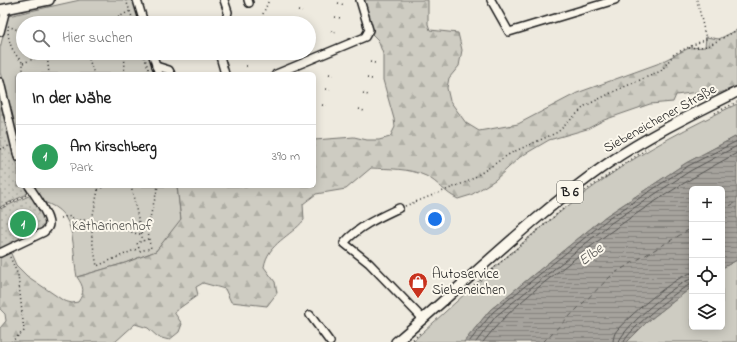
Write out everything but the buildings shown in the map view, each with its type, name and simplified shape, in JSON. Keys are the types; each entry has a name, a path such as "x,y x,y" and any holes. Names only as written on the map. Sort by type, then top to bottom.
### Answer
{"main road":[{"path":"4,11 49,0"},
{"name":"Siebeneichener Straße","path":"396,342 538,218 602,168 649,138 737,92"}],"street":[{"path":"137,0 142,16"},
{"path":"224,0 228,12 227,16"},
{"path":"316,57 365,37 369,30 360,0"},
{"path":"491,0 509,32 520,30 615,0"},
{"path":"0,32 4,11"},
{"path":"154,60 158,72"},
{"path":"221,60 224,72"},
{"path":"281,72 310,60"},
{"path":"156,66 169,70 170,72"},
{"path":"0,82 16,148"},
{"path":"0,254 38,235 48,228 49,224 47,218 31,189"},
{"path":"399,208 373,221 351,236 344,243 369,263 422,319"},
{"path":"310,315 330,342"}],"path":[{"path":"126,0 132,16"},
{"path":"263,14 269,0"},
{"path":"399,208 470,180 511,153 558,132 586,106 661,70 674,54 706,39 697,0"},
{"path":"338,3 344,5"},
{"path":"4,11 8,26 8,40 16,55"},
{"path":"121,16 130,11"},
{"path":"298,11 302,12"},
{"path":"335,17 341,18"},
{"path":"8,26 16,29"},
{"path":"689,48 708,46 737,30"},
{"path":"331,31 337,33"},
{"path":"21,60 24,63"},
{"path":"24,63 32,60"},
{"path":"48,60 49,72"},
{"path":"89,60 93,72"},
{"path":"124,60 124,72"},
{"path":"145,60 149,72"},
{"path":"370,62 375,63"},
{"path":"23,72 24,63"},
{"path":"329,74 334,75"},
{"path":"366,78 372,79"},
{"path":"326,89 330,90"},
{"path":"363,93 368,94"},
{"path":"708,116 737,102"},
{"path":"322,105 326,106"},
{"path":"359,109 364,110"},
{"path":"0,149 15,144"},
{"path":"582,193 649,148"},
{"path":"101,188 98,190 92,220 92,240 97,266 139,248"},
{"path":"131,188 143,241"},
{"path":"148,239 138,243 140,252 151,248 148,239 149,220 153,211 158,188"},
{"path":"0,208 31,189"},
{"path":"470,289 565,206"},
{"path":"60,218 68,216 76,220 92,220 114,225 137,234 141,234"},
{"path":"9,249 10,258 18,275 24,331 11,342"},
{"path":"410,342 424,329"}],"green space":[{"path":"80,0 135,0 139,16 16,16 16,60 151,60 154,72 16,72 16,138 0,72 0,48 8,16"},
{"path":"364,0 428,0 428,24 430,30 458,33 462,50 459,66 449,78 447,88 450,101 466,123 479,131 518,124 577,93 657,64 689,48 705,47 706,37 719,39 737,30 737,86 703,100 698,92 676,95 673,102 650,104 604,120 587,129 549,140 520,157 495,180 471,195 458,199 449,194 430,178 419,173 399,169 371,168 346,189 316,194 303,204 304,220 275,246 266,259 264,267 275,282 277,293 267,306 231,302 225,289 203,283 196,287 198,295 174,312 182,324 179,332 169,340 158,337 148,328 135,324 115,342 0,342 0,328 6,321 5,314 0,309 0,253 9,249 16,265 27,276 64,301 72,303 78,302 83,290 77,277 125,263 156,251 181,219 177,188 316,188 316,140 354,137 367,140 379,140 390,137 395,127 383,80 383,54 378,40 370,32"},
{"path":"0,95 16,159 16,188 27,188 29,191 25,195 0,207"},
{"path":"737,104 737,136 686,163 606,216 490,310 464,342 412,342 482,278 579,197 620,168 669,138"},
{"name":"Katharinenhof","path":"33,188 177,188 181,220 156,251 125,263 77,277 73,243 68,222 63,214 55,207 43,202"},
{"path":"31,195 46,221 47,226 43,231 0,250 0,209"},
{"path":"737,260 737,342 627,342 647,322 689,289 689,330 725,330 725,266"}],"water":[{"name":"Elbe","path":"737,136 737,260 725,266 725,186 689,186 689,289 647,322 627,342 464,342 490,310 606,216 686,163"}],"ferry route":[{"path":"725,208 737,202"},
{"path":"543,342 613,274 689,230"}],"place":[{"name":"Am Kirschberg","path":"23,224"},
{"name":"Autoservice Siebeneichen","path":"418,299"}]}
